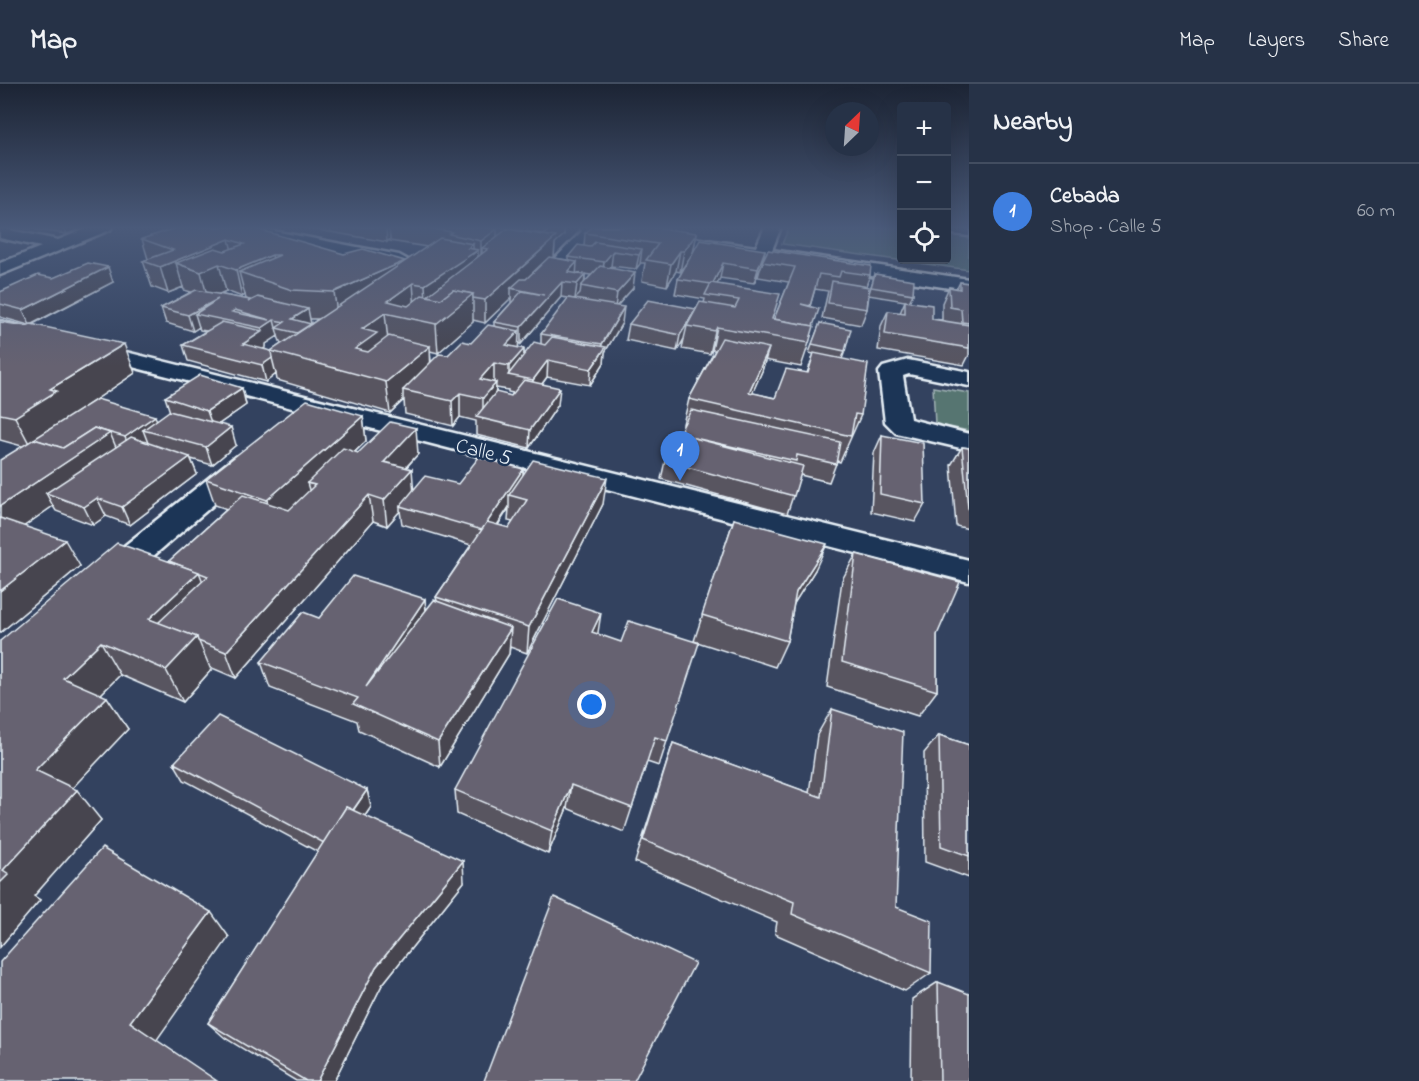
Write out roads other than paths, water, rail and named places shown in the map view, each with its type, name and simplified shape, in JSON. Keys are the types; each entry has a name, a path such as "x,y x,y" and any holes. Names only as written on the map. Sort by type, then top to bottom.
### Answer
{"street":[{"path":"895,274 969,285"},
{"name":"Calle 5","path":"0,327 311,408 687,498 969,571"},
{"path":"969,379 908,367 891,372 898,422 905,428 969,442"},
{"path":"82,598 311,408"}],"place":[{"name":"Cebada","path":"680,481"}]}
